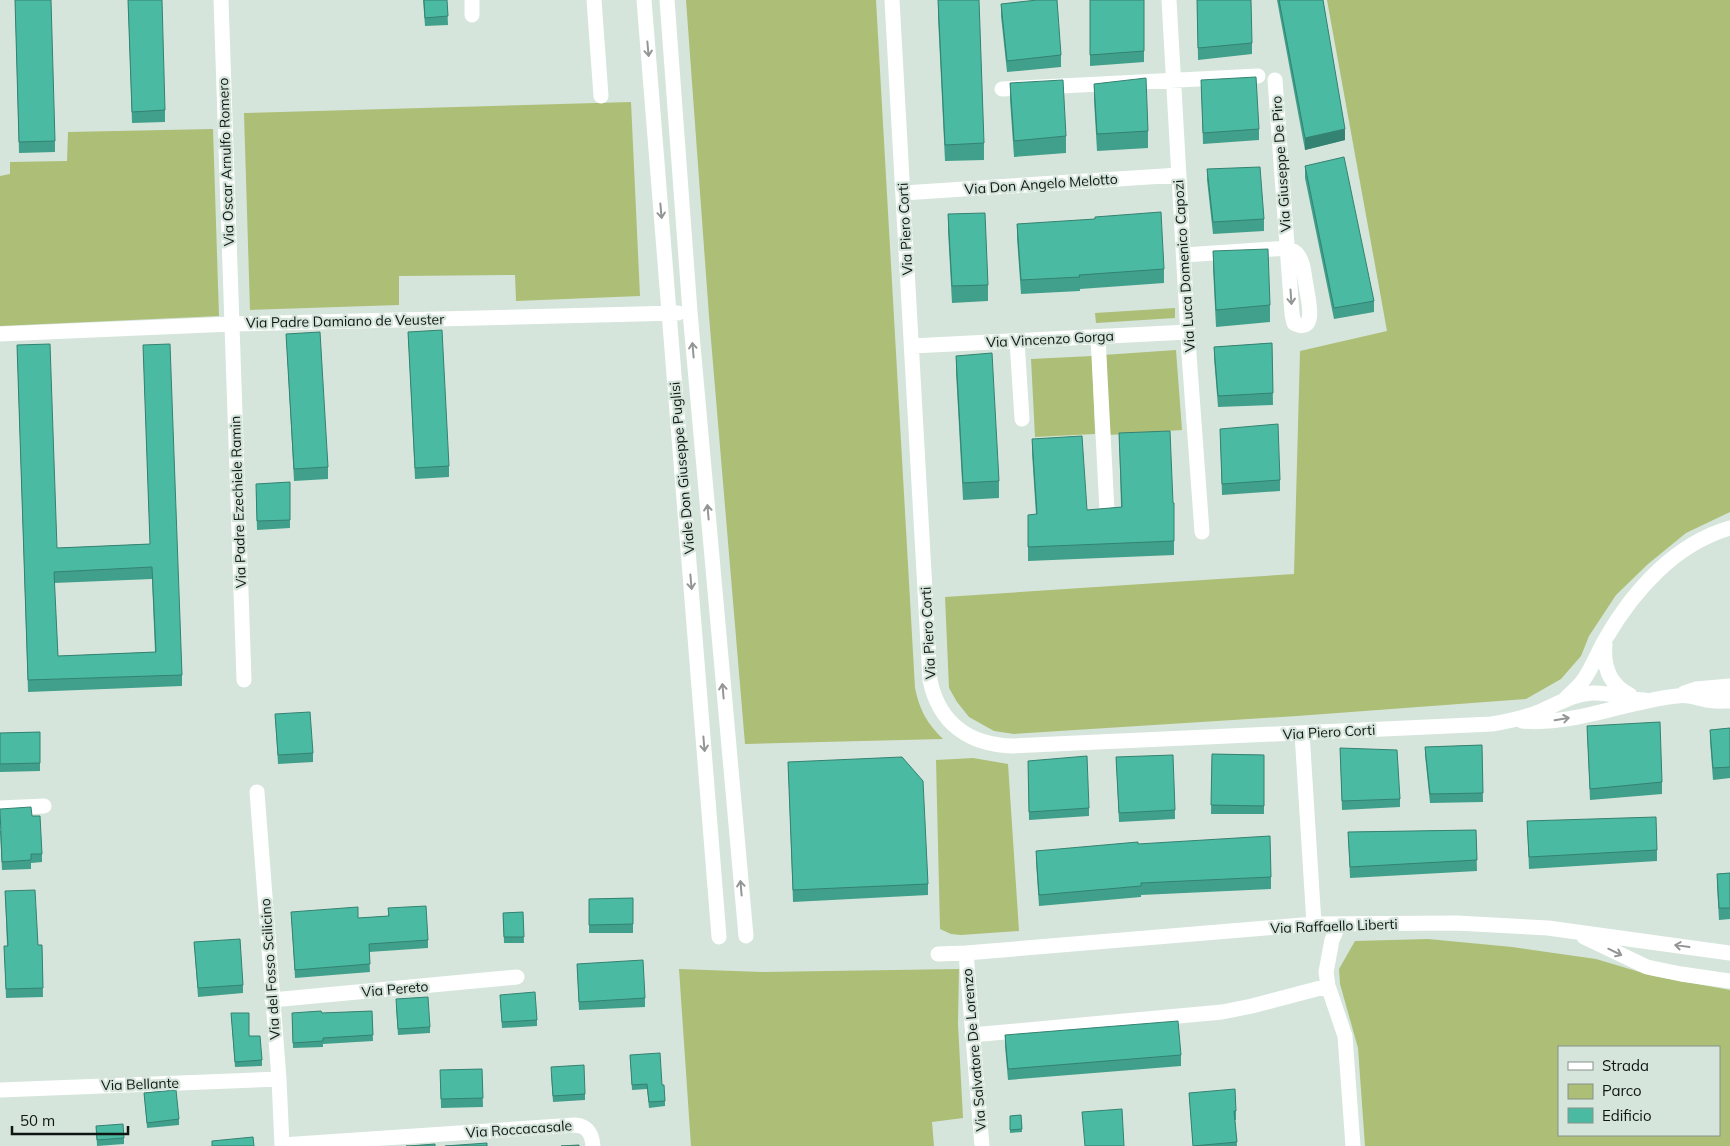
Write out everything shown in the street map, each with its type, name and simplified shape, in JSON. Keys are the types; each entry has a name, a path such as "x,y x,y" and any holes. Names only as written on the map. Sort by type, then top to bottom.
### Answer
{"street":[{"name":"Via Oscar Arnulfo Romero","path":"221,0 232,324"},
{"path":"594,0 601,96"},
{"name":"Viale Don Giuseppe Puglisi","path":"644,0 719,937"},
{"name":"Viale Don Giuseppe Puglisi","path":"667,0 690,312 746,936"},
{"name":"Via Piero Corti","path":"892,0 930,680 935,699 946,718 962,731 980,741 991,745 1008,746 1470,726 1513,721 1544,722 1562,720 1696,690 1730,686"},
{"name":"Via Luca Domenico Capozi","path":"1169,0 1188,332 1202,532"},
{"path":"1002,89 1258,76"},
{"name":"Via Giuseppe De Piro","path":"1184,255 1287,248 1275,80"},
{"name":"Via Don Angelo Melotto","path":"903,192 1179,175"},
{"name":"Via Padre Damiano de Veuster","path":"0,334 232,324 690,312"},
{"name":"Via Padre Ezechiele Ramin","path":"232,324 244,680"},
{"name":"Via Vincenzo Gorga","path":"912,346 1188,332"},
{"path":"1098,337 1107,511"},
{"path":"1017,341 1022,419"},
{"path":"1564,699 1582,683 1605,639 1628,604 1661,568 1697,542 1730,528"},
{"path":"1605,639 1604,663 1612,682 1628,695 1645,700"},
{"name":"Via Piero Corti","path":"1513,721 1542,711 1564,699 1585,694 1604,693 1630,699 1645,700"},
{"name":"Via Piero Corti","path":"1678,695 1687,695 1711,701 1730,701"},
{"path":"1302,733 1314,924"},
{"path":"707,782 731,780"},
{"name":"Via del Fosso Scilicino","path":"257,792 279,1079 282,1146"},
{"path":"0,808 44,806"},
{"name":"Via Raffaello Liberti","path":"938,954 1314,924 1456,923 1548,928 1730,953"},
{"path":"1339,924 1332,940 1326,972 1328,986 1345,1036 1353,1146"},
{"path":"1572,931 1628,959 1647,966 1672,973 1730,981"},
{"name":"Via Salvatore De Lorenzo","path":"966,953 982,1146"},
{"name":"Via Pereto","path":"272,1000 517,977"},
{"path":"972,1035 1222,1012 1328,986"},
{"name":"Via Bellante","path":"0,1090 279,1079"},
{"name":"Via Roccacasale","path":"282,1146 575,1125 587,1129 592,1136 594,1146"}],"green space":[{"path":"686,0 876,0 915,688 925,716 943,739 745,744 709,316"},
{"path":"1327,0 1730,0 1730,512 1686,533 1648,564 1616,595 1589,636 1581,656 1561,679 1526,699 1014,734 994,731 969,717 949,688 945,597 1294,574 1300,351 1387,331"},
{"path":"631,102 640,296 516,301 515,275 399,276 399,305 250,310 244,113"},
{"path":"213,129 219,316 0,326 0,176 10,174 10,162 67,161 68,132"},
{"path":"1175,308 1175,318 1096,323 1095,313"},
{"path":"1176,350 1182,430 1109,435 1103,355"},
{"path":"1092,356 1095,434 1035,437 1031,359"},
{"path":"973,758 1008,764 1019,931 961,935 951,934 940,929 936,760"},
{"path":"1428,939 1512,947 1596,959 1653,976 1730,990 1730,1146 1365,1146 1358,1048 1340,984 1339,969 1355,941"},
{"path":"679,969 762,972 959,969 958,1024 963,1118 932,1122 934,1146 691,1146"}],"building":[{"path":"15,0 51,0 55,141 19,142"},
{"path":"128,0 162,0 165,110 132,112"},
{"path":"424,0 447,0 448,16 425,18"},
{"path":"938,0 979,0 984,143 945,145"},
{"path":"1057,0 1061,55 1007,61 1001,4"},
{"path":"1090,0 1144,0 1144,51 1090,55"},
{"path":"1197,0 1251,0 1252,43 1198,48"},
{"path":"1279,0 1323,0 1345,129 1305,138"},
{"path":"1256,77 1259,129 1203,133 1201,80"},
{"path":"1146,78 1148,131 1097,134 1094,84"},
{"path":"1063,80 1066,136 1014,141 1010,83"},
{"path":"1344,157 1374,301 1334,308 1305,166"},
{"path":"1260,167 1264,219 1213,222 1207,169"},
{"path":"1161,212 1164,269 1079,275 1080,277 1021,280 1017,224"},
{"path":"985,213 988,285 952,286 948,214"},
{"path":"1268,249 1270,305 1216,310 1213,251"},
{"path":"442,330 449,466 415,468 408,332"},
{"path":"320,332 328,467 294,469 286,334"},
{"path":"1272,343 1273,393 1218,396 1214,347"},
{"path":"50,344 57,548 150,544 143,345 170,344 182,675 28,680 17,345","holes":["152,567 156,652 58,656 54,572"]},
{"path":"992,353 999,481 963,483 956,356"},
{"path":"1278,424 1280,480 1222,484 1220,429"},
{"path":"1170,431 1174,541 1028,547 1028,515 1037,514 1032,439 1082,436 1087,510 1122,507 1119,433"},
{"path":"290,482 290,520 257,521 256,484"},
{"path":"310,712 313,753 278,755 275,714"},
{"path":"1660,722 1662,782 1590,789 1587,726"},
{"path":"1730,728 1730,767 1713,768 1710,730"},
{"path":"40,732 40,763 0,764 0,733"},
{"path":"1482,745 1483,793 1430,794 1425,747"},
{"path":"1340,748 1397,750 1400,799 1342,801"},
{"path":"1212,754 1264,755 1264,806 1211,805"},
{"path":"1173,755 1175,810 1119,813 1116,757"},
{"path":"1087,756 1089,808 1029,812 1028,761"},
{"path":"902,757 923,781 928,884 793,890 788,762"},
{"path":"31,807 32,816 40,816 42,854 31,854 31,860 2,862 0,809"},
{"path":"1656,817 1657,850 1529,857 1527,821"},
{"path":"1476,830 1477,860 1350,867 1348,832"},
{"path":"1270,836 1271,877 1141,883 1141,886 1039,895 1036,851 1138,842 1138,844"},
{"path":"1730,873 1730,908 1719,908 1717,874"},
{"path":"35,890 38,945 42,945 43,988 6,989 4,946 8,946 5,891"},
{"path":"633,898 633,924 589,925 589,899"},
{"path":"426,906 428,940 369,944 370,964 295,970 291,912 358,907 358,918 389,916 388,908"},
{"path":"523,912 524,937 504,937 503,913"},
{"path":"240,939 243,985 198,988 194,942"},
{"path":"643,960 645,998 579,1002 577,964"},
{"path":"535,992 537,1020 502,1022 500,995"},
{"path":"428,997 430,1027 398,1029 396,999"},
{"path":"321,1011 322,1013 372,1011 373,1035 323,1038 323,1041 293,1043 292,1013"},
{"path":"231,1013 249,1013 249,1036 260,1036 262,1060 235,1062"},
{"path":"1178,1021 1181,1055 1008,1069 1005,1035"},
{"path":"660,1053 665,1101 649,1102 647,1084 632,1085 630,1055"},
{"path":"584,1065 585,1094 553,1096 551,1067"},
{"path":"482,1069 483,1098 441,1099 440,1070"},
{"path":"1235,1089 1236,1111 1234,1111 1237,1142 1193,1146 1189,1093"},
{"path":"176,1090 179,1119 147,1123 144,1093"},
{"path":"1122,1109 1124,1146 1085,1146 1082,1112"},
{"path":"1021,1115 1022,1129 1010,1130 1010,1116"},
{"path":"123,1124 124,1138 97,1140 96,1126"},
{"path":"253,1137 254,1146 212,1146 212,1141"},
{"path":"487,1143 487,1146 445,1146"},
{"path":"435,1144 435,1146 409,1146"}]}
